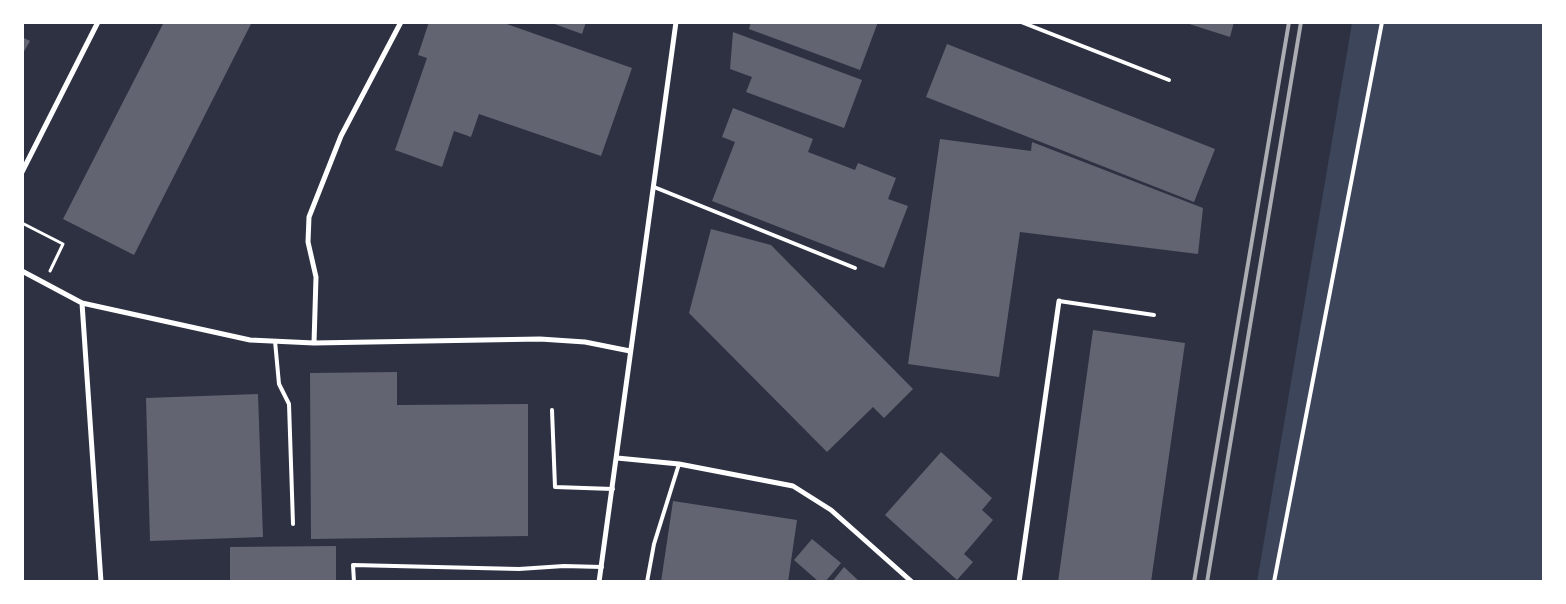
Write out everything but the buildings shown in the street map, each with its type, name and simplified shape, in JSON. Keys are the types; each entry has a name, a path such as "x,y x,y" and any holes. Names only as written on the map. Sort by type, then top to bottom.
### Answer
{"street":[{"path":"22,172 98,22"},
{"path":"314,342 316,277 308,242 309,217 341,136 401,22"},
{"path":"599,582 676,22"},
{"path":"22,271 82,303 250,340 314,342 540,339 585,342 630,351"},
{"path":"1020,582 1059,302"},
{"path":"82,303 101,582"},
{"path":"617,458 679,464 793,486 831,510 912,582"}],"lane":[{"path":"1021,22 1169,80"},
{"path":"1274,582 1382,22"},
{"path":"654,187 855,268"},
{"path":"1059,302 1154,315"},
{"path":"276,341 279,384 289,404 293,524"},
{"path":"552,410 555,487 613,489"},
{"path":"646,582 654,544 679,464"},
{"path":"354,582 353,565 519,569 602,567"}],"path":[{"path":"22,224 63,244 43,282"}],"shaded area":[{"path":"1352,23 1543,23 1543,581 1257,582"}],"railway":[{"path":"1194,582 1289,22"},
{"path":"1207,582 1301,22"}]}
